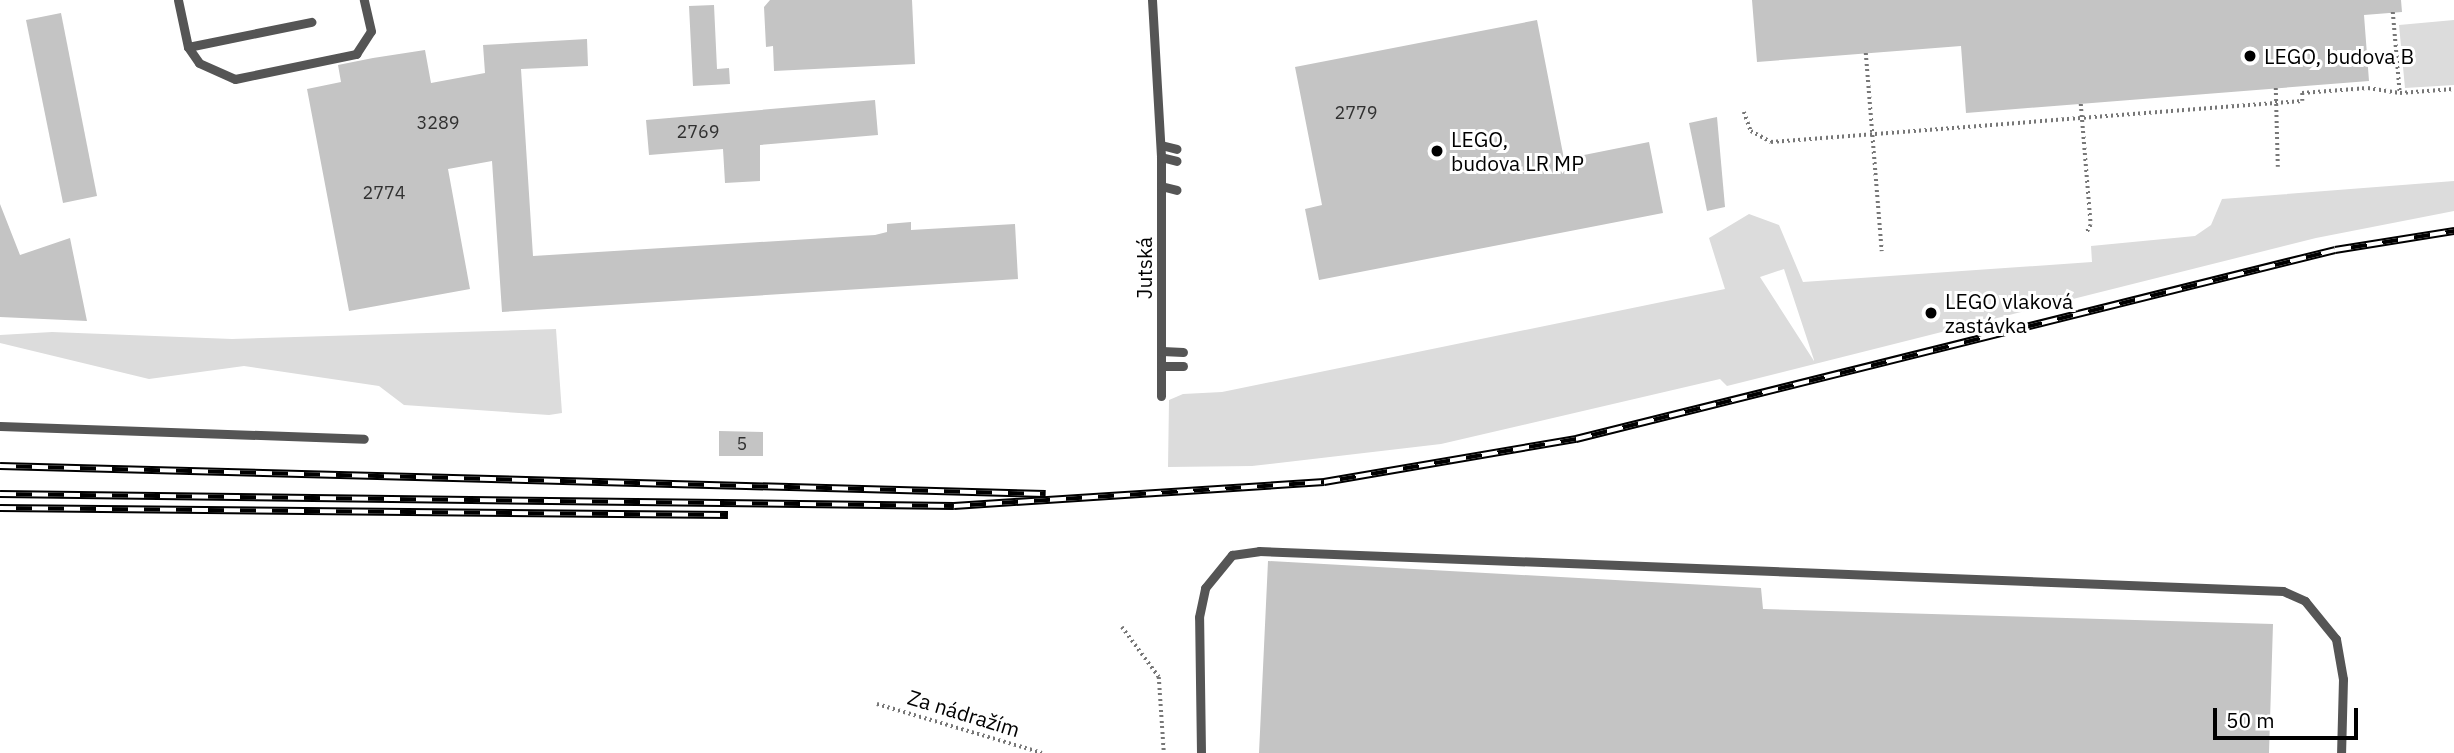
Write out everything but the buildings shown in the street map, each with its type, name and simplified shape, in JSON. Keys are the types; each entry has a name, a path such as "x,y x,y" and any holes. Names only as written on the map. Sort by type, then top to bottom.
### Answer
{"lane":[{"path":"178,0 188,47 199,63 235,79 356,54 371,31 364,0"},
{"name":"Jutská","path":"1152,0 1161,145 1160,396"},
{"path":"188,47 311,22"},
{"path":"1161,145 1177,149"},
{"path":"1161,157 1177,161"},
{"path":"1161,186 1177,190"},
{"path":"1162,351 1183,352"},
{"path":"1161,366 1183,366"},
{"path":"0,426 364,439"},
{"path":"1200,753 1199,617 1205,588 1232,555 1259,551 2283,591 2305,601 2336,639 2343,679 2341,753"}],"path":[{"path":"2393,12 2400,93"},
{"path":"1866,54 1875,134 1882,251"},
{"path":"2276,89 2274,103 2278,167"},
{"path":"1744,112 1745,123 1765,141 2302,101 2302,93 2400,93 2454,89"},
{"path":"2081,104 2091,225 2086,234"},
{"path":"1122,628 1159,677 1164,753"},
{"name":"Za nádražím","path":"877,704 1042,753"}],"shaded area":[{"path":"2454,20 2454,85 2405,88 2399,25"},
{"path":"2454,181 2454,211 2316,238 1727,386 1720,379 1441,444 1252,466 1168,467 1169,400 1183,394 1222,392 1725,289 1709,238 1749,214 1779,225 1803,282 2092,262 2091,246 2195,236 2211,225 2222,199","holes":["1784,269 1814,361 1760,277"]},
{"path":"556,329 562,413 549,415 404,405 379,386 244,366 149,379 0,343 0,335 52,332 232,339"}],"railway":[{"path":"0,494 954,506 1324,482 1576,439 2335,250 2454,231"},
{"path":"0,466 1046,494"},
{"path":"0,508 728,515"}],"place":[{"name":"LEGO, budova B","path":"2250,56"},
{"name":"LEGO, budova LR MP","path":"1437,151"},
{"name":"LEGO vlaková zastávka","path":"1931,313"}]}
